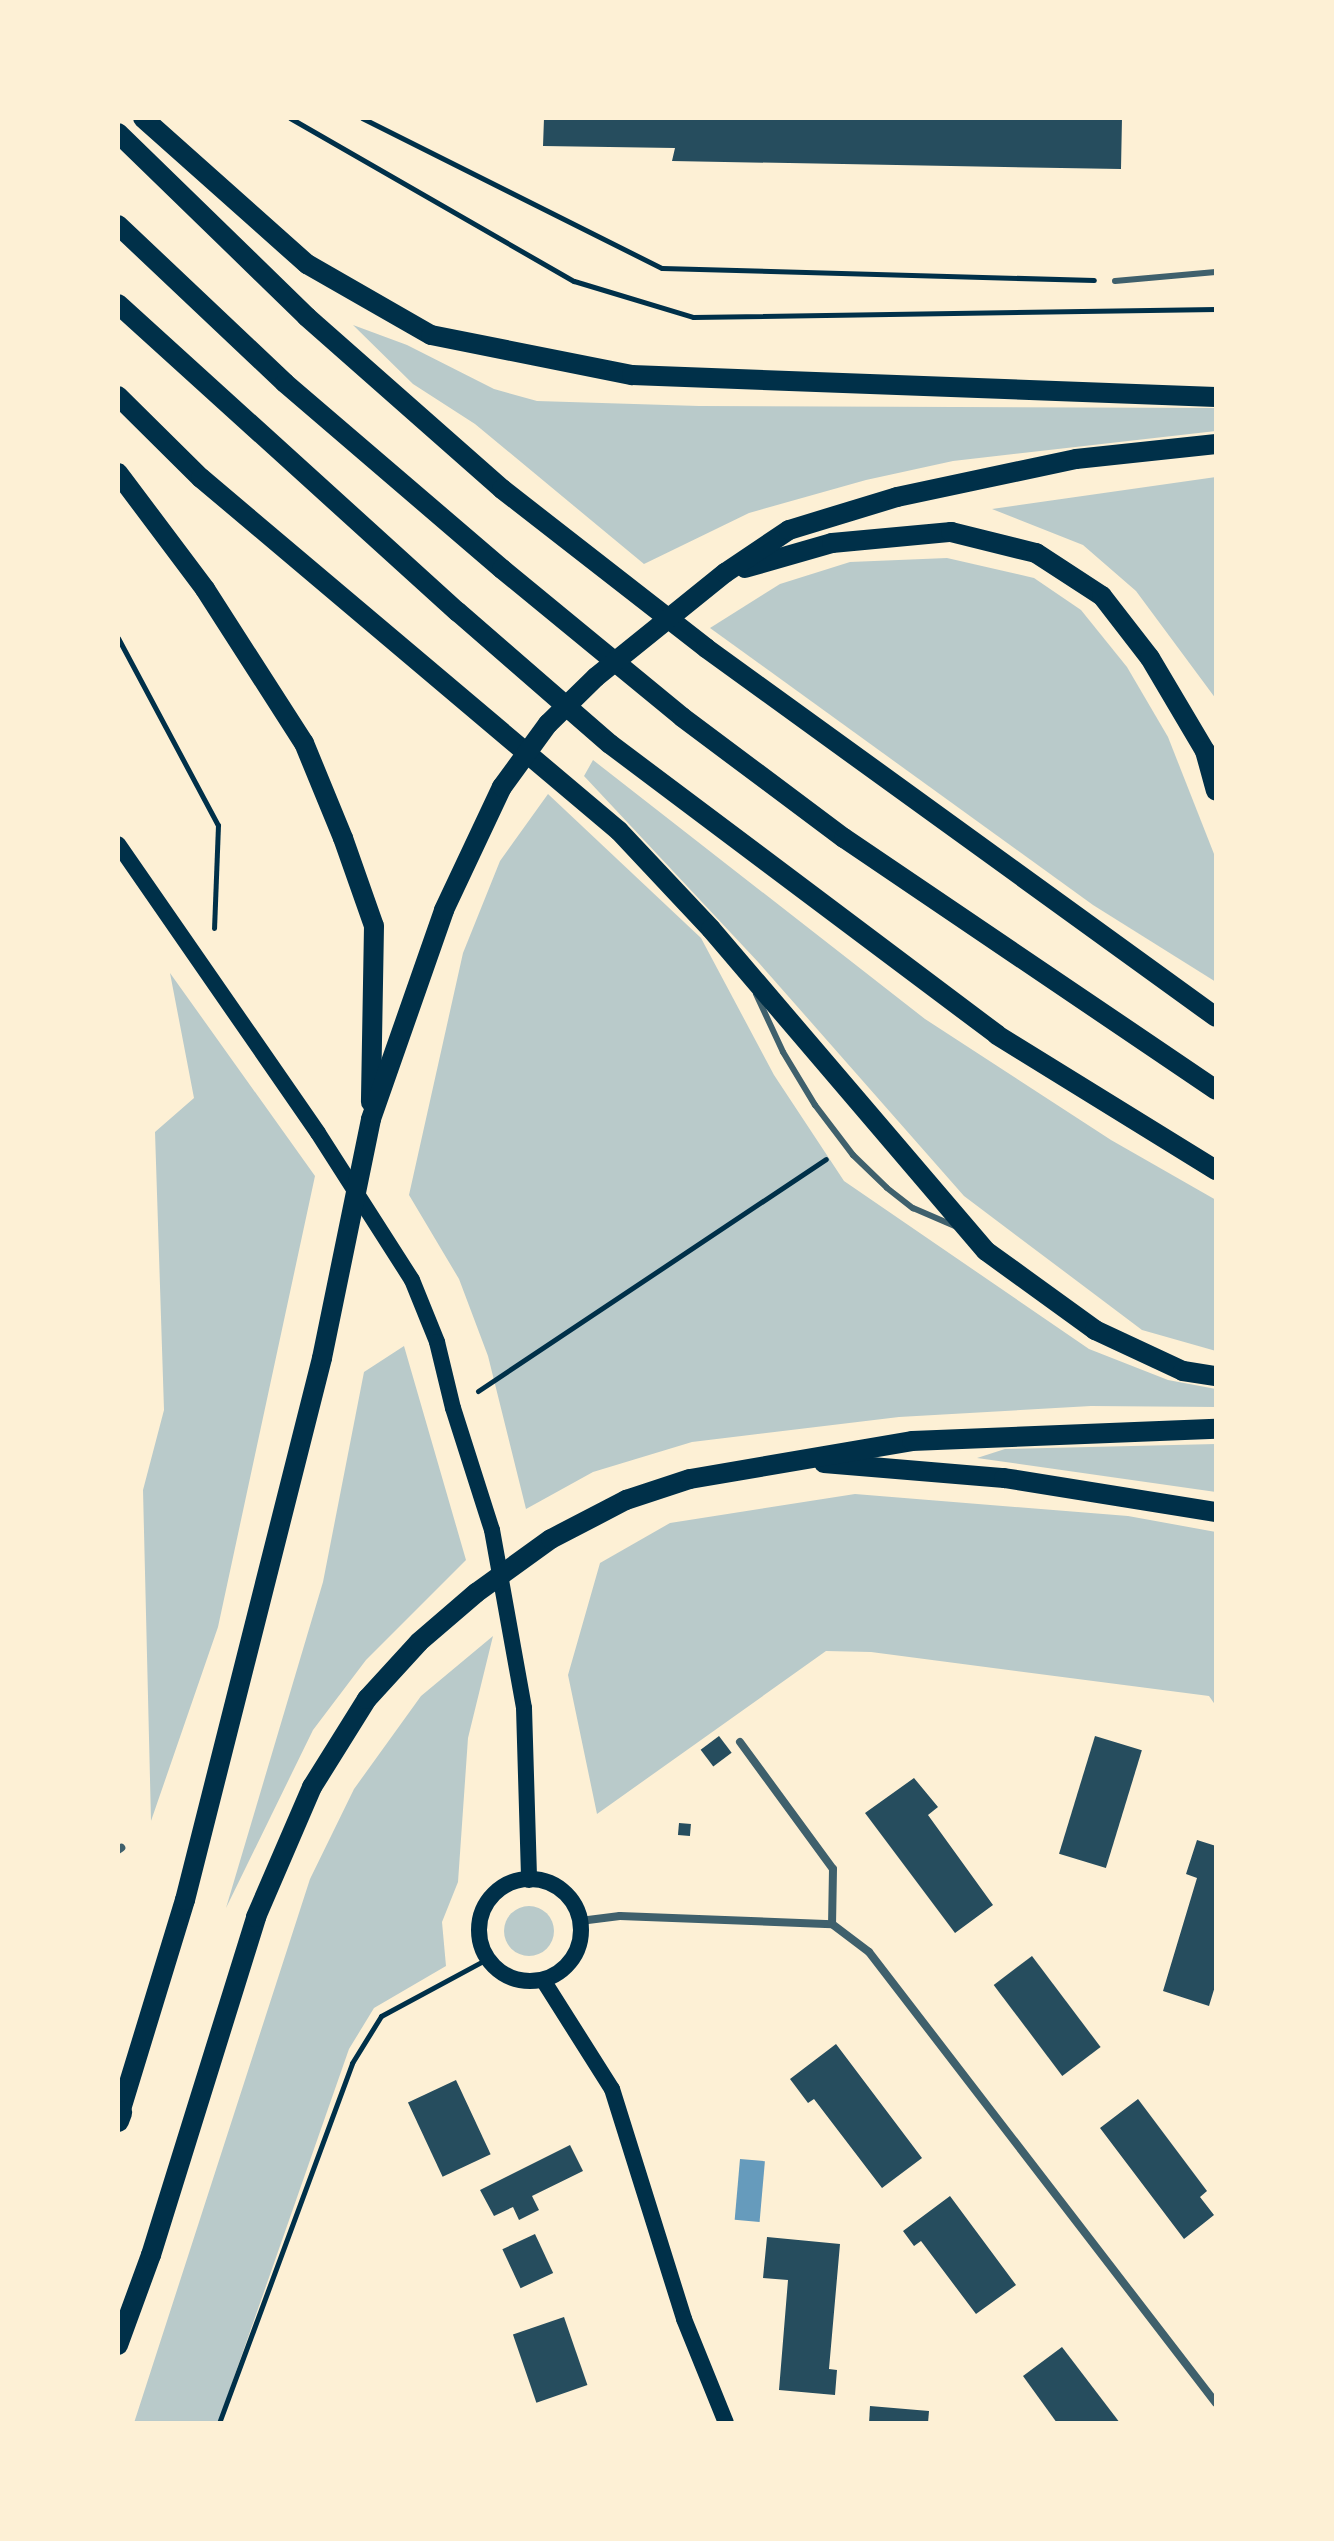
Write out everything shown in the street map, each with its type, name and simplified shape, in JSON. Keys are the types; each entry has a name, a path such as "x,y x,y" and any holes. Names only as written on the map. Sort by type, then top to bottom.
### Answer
{"main road":[{"path":"143,118 307,264 431,335 632,375 1216,397"},
{"path":"118,133 307,317 502,489 706,648 1216,1017"},
{"path":"118,225 285,383 502,569 682,717 844,838 1216,1090"},
{"path":"118,304 458,612 610,744 997,1035 1216,1170"},
{"path":"118,396 201,478 619,831 742,965 986,1251 1095,1330 1183,1371 1216,1376"},
{"path":"119,2117 185,1900 322,1358 371,1119 444,910 502,787 548,724 606,668 725,573 789,530 897,497 1076,459 1216,444"},
{"path":"118,473 205,589 304,743 343,838 374,926 371,1119"},
{"path":"725,573 832,543 951,532 1036,553 1102,596 1150,658 1205,751 1216,791"},
{"path":"118,844 318,1133 412,1280 437,1342 453,1408 492,1530 524,1708 529,1880"},
{"path":"118,2345 151,2255 256,1917 312,1787 367,1699 419,1642 476,1593 551,1539 626,1500 664,1488 788,1460 912,1441 1216,1429"},
{"path":"788,1460 1004,1478 1216,1512"},
{"path":"517,1880 555,1885 568,1896 580,1921 579,1945 572,1959 560,1972 543,1980 519,1981 499,1972 487,1959 479,1942 479,1924 487,1903 499,1890 517,1880"},
{"path":"543,1980 612,2089 684,2319 726,2423"}],"street":[{"path":"740,1742 833,1869 832,1924"},
{"path":"580,1921 620,1916 832,1924 869,1952 1216,2403"}],"lane":[{"path":"1115,281 1216,272"},
{"path":"742,965 783,1052 815,1105 846,1145 887,1188 913,1208 971,1233"}],"path":[{"path":"290,118 574,281 693,317 1216,309"},
{"path":"362,118 662,268 1115,281"},
{"path":"118,638 218,825 212,981"},
{"path":"453,1408 846,1145"},
{"path":"219,2423 352,2063 381,2016 487,1959"}],"shaded area":[{"path":"353,325 407,345 494,389 537,401 699,406 1216,408 1216,431 953,461 866,480 749,513 644,564 475,424 413,384"},
{"path":"1216,477 1216,699 1136,591 1083,545 992,509"},
{"path":"947,558 1034,578 1081,610 1127,667 1168,737 1216,859 1216,982 1093,905 710,628 780,584 850,562"},
{"path":"593,760 925,1019 1111,1140 1216,1200 1216,1351 1142,1330 964,1196 759,963 584,776"},
{"path":"548,794 701,938 774,1075 844,1181 1089,1349 1168,1380 1216,1389 1216,1407 1091,1406 899,1417 692,1442 593,1472 526,1509 488,1356 459,1279 409,1195 463,953 500,861"},
{"path":"170,973 315,1176 218,1627 151,1821 143,1490 164,1410 155,1132 194,1098"},
{"path":"404,1346 466,1560 366,1660 313,1730 226,1908 323,1582 364,1372"},
{"path":"1216,1444 1216,1492 977,1458 1005,1449"},
{"path":"855,1494 1128,1516 1216,1532 1216,1706 1209,1696 871,1652 826,1651 597,1814 568,1675 600,1563 670,1523"},
{"path":"493,1636 468,1738 458,1882 442,1922 446,1966 374,2008 349,2049 218,2423 134,2423 310,1879 354,1789 421,1696"},
{"path":"529,1906 547,1913 554,1931 547,1949 529,1956 511,1949 504,1931 511,1913"}],"water":[{"path":"740,2159 765,2161 760,2222 735,2220"}],"building":[{"path":"544,118 1122,118 1121,169 672,161 675,148 543,146"},
{"path":"719,1736 732,1753 713,1767 701,1750"},
{"path":"1095,1736 1142,1750 1106,1868 1059,1854"},
{"path":"914,1778 938,1807 928,1815 993,1905 955,1933 865,1813"},
{"path":"679,1823 691,1824 690,1836 678,1835"},
{"path":"1197,1840 1216,1846 1216,1983 1209,2006 1163,1991 1197,1878 1186,1874"},
{"path":"1032,1956 1101,2047 1062,2076 994,1985"},
{"path":"836,2044 922,2158 882,2188 814,2099 808,2103 790,2079"},
{"path":"456,2080 491,2154 443,2177 408,2102"},
{"path":"1138,2099 1207,2191 1200,2197 1214,2215 1184,2239 1100,2128"},
{"path":"570,2145 583,2171 532,2196 539,2210 519,2220 513,2207 494,2216 480,2190"},
{"path":"950,2196 1016,2285 976,2314 921,2241 914,2246 903,2231"},
{"path":"535,2234 553,2273 521,2288 502,2249"},
{"path":"767,2237 840,2244 829,2369 837,2370 835,2395 779,2390 788,2280 763,2278"},
{"path":"564,2317 587,2385 536,2403 513,2335"},
{"path":"1062,2347 1120,2423 1057,2423 1023,2376"},
{"path":"870,2406 929,2411 928,2423 869,2423"}]}
